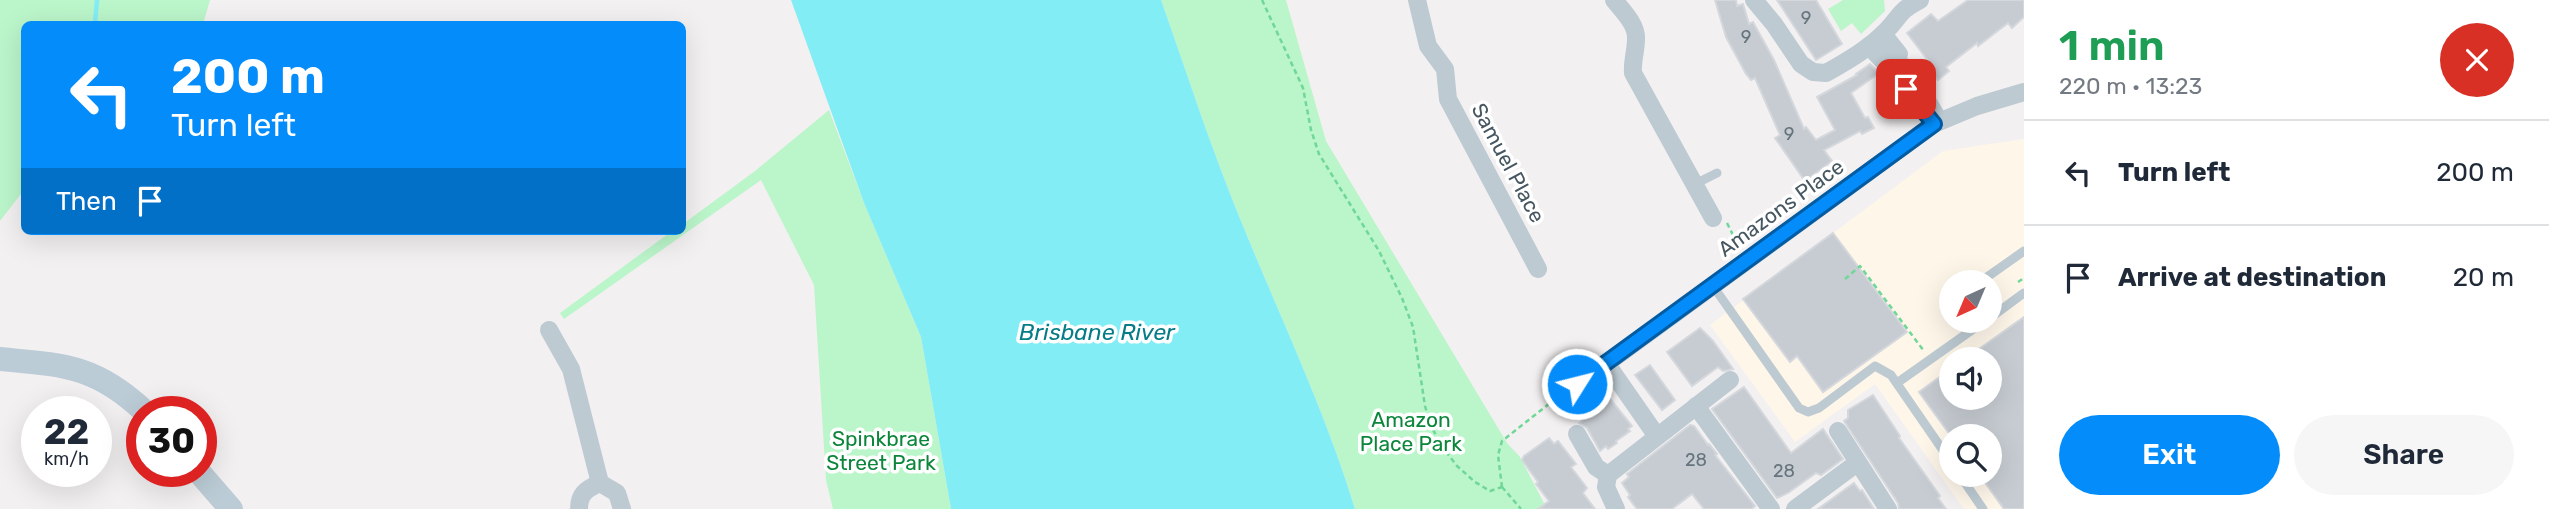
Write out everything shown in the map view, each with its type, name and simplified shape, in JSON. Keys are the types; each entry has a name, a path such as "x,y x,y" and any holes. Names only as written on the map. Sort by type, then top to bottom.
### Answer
{"street":[{"name":"Samuel Place","path":"1417,0 1428,46 1445,69 1448,99 1538,269"},
{"path":"1614,0 1633,25 1636,38 1633,74 1695,184 1719,219"},
{"path":"1754,0 1801,64 1813,72 1826,73 1883,34 1899,5 1920,0"},
{"path":"1883,34 1896,64"},
{"path":"1868,46 1896,64"},
{"name":"Amazons Place","path":"1577,384 1939,122 1977,106 2024,92"},
{"path":"549,330 571,369 600,483 617,492 622,509"},
{"path":"0,359 55,365 87,372 126,396"},
{"path":"1606,363 1656,435"},
{"path":"1616,509 1606,487 1608,475 1730,380"},
{"path":"1696,406 1771,509"},
{"path":"1838,431 1888,509"},
{"path":"1577,434 1596,467 1608,475"},
{"path":"1795,509 1857,463"},
{"path":"579,509 579,499 587,489 600,483"},
{"path":"212,487 231,509"}],"lane":[{"path":"1896,64 1939,122"},
{"path":"1896,64 1939,122"},
{"path":"1695,184 1717,173"},
{"path":"1997,270 2024,251"},
{"path":"1713,286 1799,408 1808,412 1819,408 1875,366 1891,375 1939,444"},
{"path":"2002,309 2024,293"},
{"path":"1897,383 1968,333"},
{"path":"1968,487 1983,509"}],"path":[{"path":"1262,0 1303,88 1311,130 1319,154 1379,251 1402,298 1413,327 1425,406 1437,437 1451,458 1475,482 1490,491 1502,487"},
{"path":"1719,219 1734,237 1724,247 1728,253"},
{"path":"1845,279 1860,266 1927,355"},
{"path":"1521,509 1502,487 1498,455 1502,441 1559,396 1576,406 1577,384"}],"shaded area":[{"path":"2024,139 2024,509 1964,509 1948,487 2002,487 2002,424 1939,424 1939,474 1875,384 1795,442 1710,325 1943,151"}],"green space":[{"path":"0,0 210,0 204,21 21,21 21,194 0,221"},
{"name":"Amazon Place Park","path":"1161,0 1286,0 1326,141 1507,443 1520,457 1547,509 1355,509 1316,400 1220,166"},
{"path":"1843,0 1884,0 1885,11 1861,34 1852,23 1841,31 1828,9"},
{"name":"Spinkbrae Street Park","path":"829,110 864,203 921,337 951,509 833,509 826,480 814,285 761,180 686,233 686,222 755,171"},
{"name":"Spinkbrae Street Park","path":"667,235 683,235 564,319 560,313"}],"water":[{"name":"Brisbane River","path":"791,0 1161,0 1220,166 1316,400 1355,509 951,509 921,337 864,203"}],"building":[{"path":"1715,0 1736,0 1737,6 1743,4 1749,24 1753,22 1774,60 1804,129 1806,127 1816,140 1835,130 1817,97 1857,75 1870,64 1879,73 1851,93 1874,128 1862,134 1860,131 1824,150 1832,161 1805,181 1775,138 1780,135 1755,78 1751,80 1746,74 1726,37"},
{"path":"1777,0 1816,0 1842,44 1816,60"},
{"path":"1968,0 2024,0 2024,17 2012,28 2008,23 1978,46 1977,43 1946,67 1949,71 1938,80 1928,68 1932,66 1907,33 1931,14 1938,21"},
{"path":"1833,233 1907,332 1823,392 1797,356 1790,362 1743,299"},
{"path":"2024,317 2024,509 2004,509 1988,487 2002,487 2002,424 1942,424 1919,392 1939,378 1939,410 2002,410 2002,347 1982,347"},
{"path":"1700,328 1733,369 1723,371 1718,367 1692,386 1667,352"},
{"path":"1650,365 1675,400 1662,410 1635,375"},
{"path":"1744,387 1791,453 1823,429 1843,459 1821,475 1816,473 1777,498 1712,409"},
{"path":"1607,395 1632,426 1617,443 1600,451 1587,428 1579,423 1584,419 1582,415"},
{"path":"1873,395 1946,509 1899,509 1898,503 1844,421 1848,418 1848,410"},
{"path":"1690,425 1694,426 1709,444 1755,506 1751,509 1704,509 1692,494 1672,509 1637,509 1622,483 1629,477 1627,474"},
{"path":"1549,438 1554,444 1558,441 1576,464 1571,467 1587,488 1583,493 1595,509 1538,509 1549,501 1522,460"},
{"path":"1854,483 1874,509 1818,509"}],"waterway":[{"path":"95,21 97,0"}],"route":[{"path":"1577,384 1934,124 1906,89"}]}
